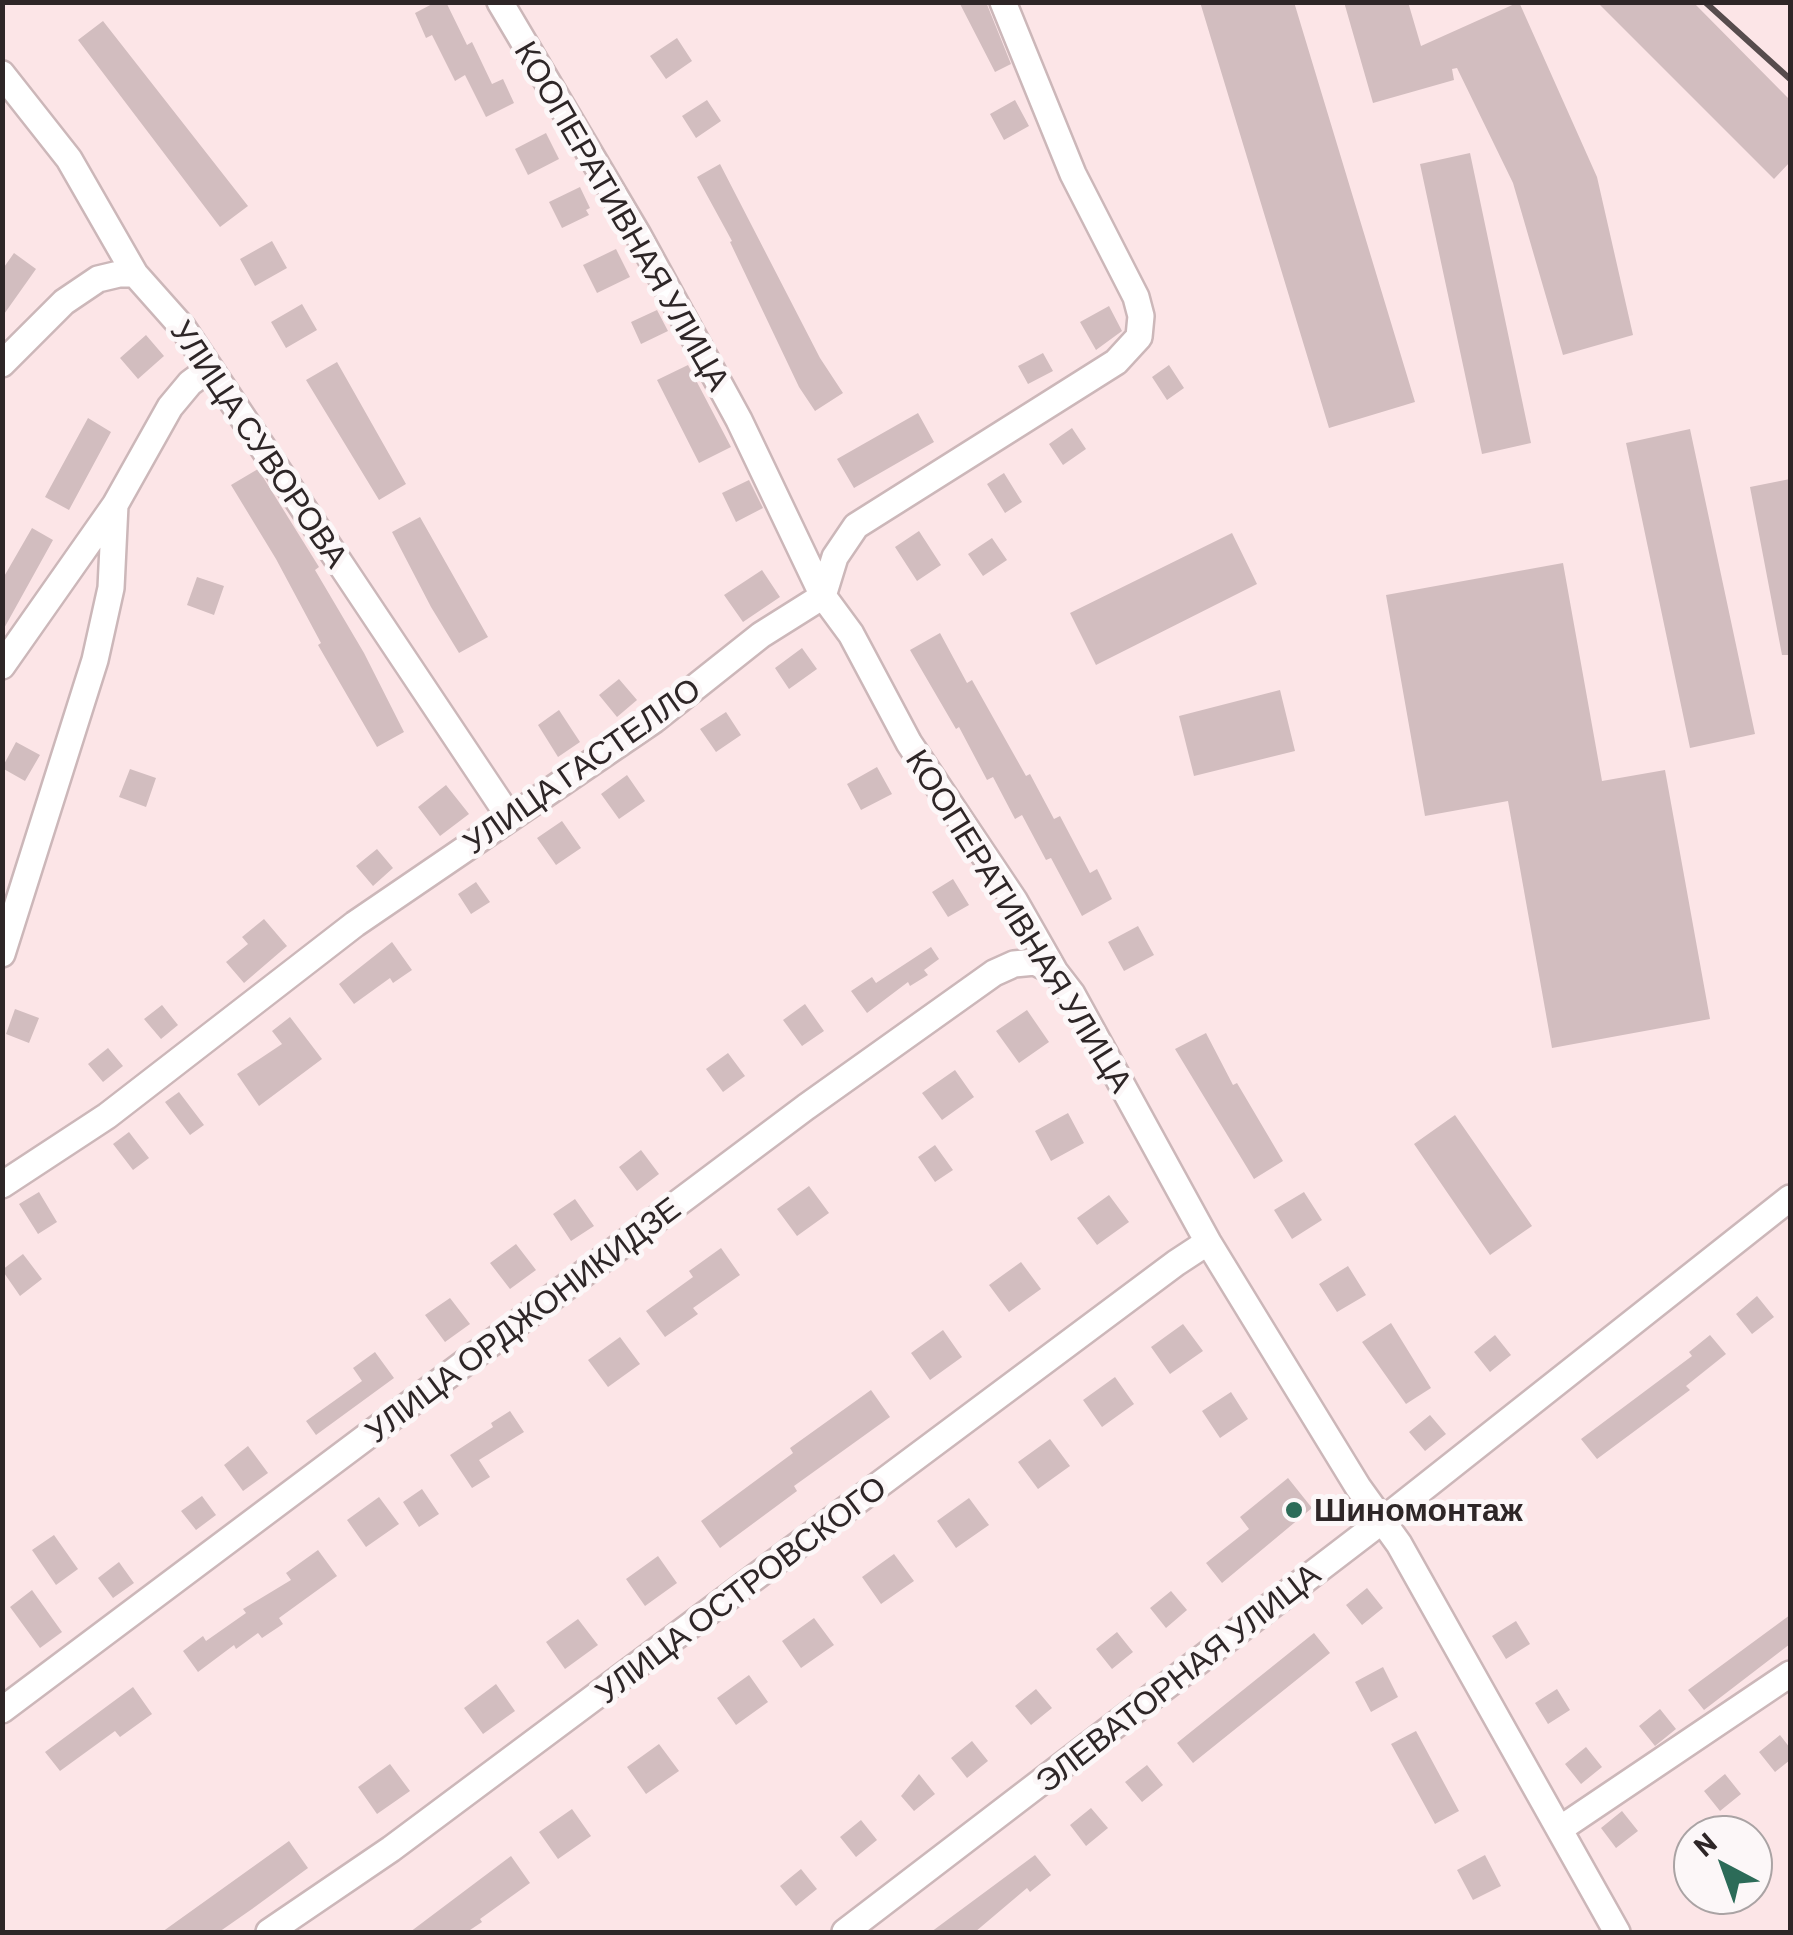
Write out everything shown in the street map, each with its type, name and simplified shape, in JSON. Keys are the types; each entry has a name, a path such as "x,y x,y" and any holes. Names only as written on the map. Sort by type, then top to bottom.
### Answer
{"street":[{"name":"КООПЕРАТИВНАЯ УЛИЦА","path":"500,2 638,235 730,403 823,596 852,634 910,743 1072,994 1208,1242 1358,1487 1384,1520 1617,1932"},
{"path":"823,596 835,557 856,526 1116,362 1139,337 1141,316 1136,296 1073,174 1003,2"},
{"name":"УЛИЦА СУВОРОВА","path":"2,74 69,159 110,224 135,274 183,328 510,818"},
{"path":"2,364 64,302 98,279 135,274"},
{"path":"2,666 115,505 170,406 209,369"},
{"path":"2,954 94,660 111,588 115,505"},
{"name":"УЛИЦА ГАСТЕЛЛО","path":"2,1185 107,1116 355,924 654,720 761,635 823,596"},
{"name":"УЛИЦА ОРДЖОНИКИДЗЕ","path":"2,1710 806,1107 994,973 1014,964 1035,962 1055,972"},
{"name":"ЭЛЕВАТОРНАЯ УЛИЦА","path":"846,1932 1384,1520 1790,1198"},
{"name":"УЛИЦА ОСТРОВСКОГО","path":"269,1932 423,1825 1208,1242"},
{"path":"1560,1829 1790,1674"}],"building":[{"path":"436,2 446,2 467,45 472,42 492,84 503,79 514,103 486,117 465,75 455,81 432,35 426,38 415,13"},
{"path":"959,2 986,2 1011,64 995,72"},
{"path":"1200,2 1294,2 1415,402 1329,428"},
{"path":"1344,2 1408,2 1421,46 1519,2 1597,177 1633,335 1563,355 1513,183 1457,68 1452,69 1454,80 1373,103"},
{"path":"1597,2 1693,2 1790,100 1790,162 1774,179"},
{"path":"103,21 248,206 220,227 78,40"},
{"path":"677,38 692,61 666,79 650,56"},
{"path":"707,100 721,121 696,138 682,116"},
{"path":"1015,100 1029,126 1004,140 990,114"},
{"path":"546,133 559,159 528,175 515,149"},
{"path":"1470,153 1531,443 1482,454 1420,164"},
{"path":"720,164 820,358 843,393 815,411 799,387 732,241 697,177"},
{"path":"580,187 590,208 586,210 589,215 562,228 549,202"},
{"path":"272,241 287,268 255,286 240,259"},
{"path":"616,249 630,277 597,293 583,265"},
{"path":"14,253 36,269 2,317 2,270"},
{"path":"302,304 317,330 286,348 271,322"},
{"path":"1109,306 1122,331 1096,350 1080,322"},
{"path":"657,310 668,331 641,344 631,322"},
{"path":"146,335 164,356 138,379 120,358"},
{"path":"1043,353 1053,371 1028,384 1018,366"},
{"path":"337,362 406,484 379,500 306,380"},
{"path":"688,365 731,447 699,463 657,380"},
{"path":"1169,365 1184,388 1167,400 1152,377"},
{"path":"918,413 934,442 854,488 837,459"},
{"path":"88,418 111,432 69,510 45,497"},
{"path":"1072,428 1086,449 1063,465 1049,444"},
{"path":"1690,429 1755,734 1690,748 1626,443"},
{"path":"258,469 319,567 315,570 404,732 377,747 318,645 321,643 276,559 231,485"},
{"path":"1004,473 1022,502 1005,513 987,484"},
{"path":"1790,479 1790,655 1782,655 1750,487"},
{"path":"749,480 763,508 736,522 722,493"},
{"path":"420,517 488,637 459,653 392,532"},
{"path":"32,528 53,540 2,632 2,580"},
{"path":"919,531 941,565 917,581 895,547"},
{"path":"1232,533 1257,584 1096,665 1070,613"},
{"path":"992,538 1007,560 983,576 968,554"},
{"path":"1563,563 1602,781 1665,770 1710,1019 1552,1048 1508,801 1425,816 1386,595"},
{"path":"762,570 780,597 743,622 724,595"},
{"path":"197,577 224,586 214,615 187,605"},
{"path":"940,633 967,683 972,680 1026,776 1030,774 1054,819 1060,816 1090,873 1097,869 1112,899 1082,916 1022,815 1015,819 993,777 987,780 910,650"},
{"path":"802,648 817,669 789,689 775,668"},
{"path":"619,679 637,700 617,717 599,695"},
{"path":"1280,690 1295,751 1194,776 1179,716"},
{"path":"559,710 580,742 558,757 538,725"},
{"path":"726,712 741,735 716,752 700,729"},
{"path":"16,742 40,755 25,781 2,768"},
{"path":"877,767 892,794 861,810 847,784"},
{"path":"130,769 156,778 146,807 119,797"},
{"path":"627,775 645,801 619,819 601,794"},
{"path":"446,785 469,814 440,836 418,807"},
{"path":"562,821 581,848 556,865 537,838"},
{"path":"377,849 393,868 373,886 356,866"},
{"path":"953,879 969,905 948,917 932,892"},
{"path":"476,882 490,902 471,914 458,894"},
{"path":"264,919 287,946 244,983 226,962 248,944 242,937"},
{"path":"1138,926 1154,955 1124,971 1108,942"},
{"path":"392,942 412,970 393,983 390,978 354,1004 339,984"},
{"path":"931,947 939,959 924,970 928,975 910,986 908,982 867,1013 851,991 872,977 876,983"},
{"path":"805,1004 824,1031 802,1046 783,1020"},
{"path":"162,1005 178,1025 161,1039 144,1019"},
{"path":"15,1009 39,1018 29,1043 6,1034"},
{"path":"1027,1010 1049,1042 1019,1063 996,1031"},
{"path":"290,1017 322,1059 259,1106 237,1074 282,1044 272,1031"},
{"path":"1206,1033 1233,1085 1237,1083 1283,1161 1254,1179 1175,1049"},
{"path":"108,1048 123,1066 103,1082 88,1064"},
{"path":"728,1053 745,1076 723,1092 706,1069"},
{"path":"955,1070 974,1097 942,1120 922,1093"},
{"path":"179,1092 204,1125 190,1135 165,1102"},
{"path":"1068,1113 1084,1143 1051,1161 1035,1131"},
{"path":"1455,1115 1532,1226 1490,1255 1414,1144"},
{"path":"129,1132 149,1158 133,1170 113,1144"},
{"path":"935,1145 953,1170 935,1182 918,1157"},
{"path":"641,1150 659,1174 637,1191 619,1167"},
{"path":"809,1186 829,1213 797,1236 777,1209"},
{"path":"39,1192 57,1222 38,1234 19,1204"},
{"path":"1304,1192 1322,1220 1292,1239 1274,1210"},
{"path":"1109,1195 1129,1222 1097,1245 1077,1218"},
{"path":"575,1199 594,1226 571,1241 553,1214"},
{"path":"516,1244 536,1270 510,1289 490,1263"},
{"path":"721,1248 740,1275 693,1308 698,1314 665,1337 646,1311 693,1277 689,1271"},
{"path":"23,1254 42,1279 20,1296 2,1270"},
{"path":"1021,1262 1041,1289 1009,1312 989,1285"},
{"path":"1348,1266 1366,1295 1337,1312 1319,1284"},
{"path":"1757,1296 1774,1317 1752,1334 1736,1314"},
{"path":"450,1298 470,1324 445,1342 425,1315"},
{"path":"1391,1323 1431,1388 1406,1404 1362,1342"},
{"path":"1183,1324 1203,1351 1170,1374 1151,1347"},
{"path":"943,1330 962,1357 930,1380 911,1353"},
{"path":"1495,1335 1511,1355 1490,1372 1474,1352"},
{"path":"1710,1335 1726,1354 1686,1386 1690,1390 1597,1459 1581,1439 1692,1356 1689,1352"},
{"path":"620,1337 640,1364 608,1387 588,1360"},
{"path":"375,1352 394,1378 316,1435 306,1421 362,1381 353,1368"},
{"path":"1115,1377 1134,1404 1102,1427 1083,1400"},
{"path":"871,1390 890,1417 794,1486 797,1491 720,1548 701,1521 793,1453 790,1448"},
{"path":"1231,1392 1248,1419 1220,1438 1202,1411"},
{"path":"510,1411 524,1432 479,1460 490,1477 472,1488 450,1455"},
{"path":"1430,1415 1446,1434 1425,1451 1409,1432"},
{"path":"1050,1439 1070,1466 1038,1489 1018,1462"},
{"path":"248,1446 268,1473 243,1491 224,1465"},
{"path":"1288,1478 1312,1508 1222,1583 1206,1563 1249,1529 1240,1517"},
{"path":"422,1489 439,1514 419,1527 403,1502"},
{"path":"202,1496 216,1515 196,1530 181,1511"},
{"path":"379,1497 399,1524 366,1547 347,1520"},
{"path":"969,1498 989,1525 956,1548 937,1521"},
{"path":"54,1535 78,1569 56,1585 32,1550"},
{"path":"318,1550 337,1576 279,1618 283,1624 262,1638 258,1633 236,1649 234,1645 198,1672 183,1651 203,1636 206,1641 246,1613 243,1609 291,1580 286,1573"},
{"path":"894,1554 914,1581 881,1604 862,1577"},
{"path":"658,1556 677,1583 645,1606 626,1579"},
{"path":"119,1562 134,1583 113,1598 98,1578"},
{"path":"1367,1588 1383,1608 1362,1625 1346,1605"},
{"path":"32,1590 62,1632 40,1648 10,1607"},
{"path":"1171,1591 1187,1610 1166,1628 1150,1608"},
{"path":"1790,1615 1790,1644 1704,1710 1688,1690"},
{"path":"814,1618 834,1645 801,1668 782,1641"},
{"path":"578,1619 598,1645 565,1669 546,1642"},
{"path":"1516,1621 1530,1644 1506,1659 1492,1636"},
{"path":"1117,1632 1133,1652 1112,1669 1096,1649"},
{"path":"1314,1633 1330,1653 1193,1763 1177,1743"},
{"path":"1383,1667 1398,1697 1371,1712 1355,1682"},
{"path":"749,1675 768,1702 736,1725 717,1698"},
{"path":"496,1684 515,1711 483,1734 464,1708"},
{"path":"133,1687 152,1714 120,1737 115,1731 60,1771 45,1752"},
{"path":"1036,1689 1052,1708 1031,1725 1015,1706"},
{"path":"1557,1689 1570,1710 1548,1724 1535,1703"},
{"path":"1660,1709 1676,1729 1655,1746 1639,1726"},
{"path":"1416,1731 1459,1811 1435,1824 1391,1744"},
{"path":"1780,1735 1790,1748 1790,1760 1775,1772 1759,1752"},
{"path":"972,1741 988,1761 967,1778 951,1758"},
{"path":"659,1744 679,1771 646,1794 627,1767"},
{"path":"1586,1747 1602,1767 1581,1784 1565,1764"},
{"path":"390,1764 410,1791 377,1814 358,1787"},
{"path":"1147,1765 1163,1785 1142,1802 1125,1782"},
{"path":"919,1774 935,1794 914,1811 901,1796"},
{"path":"1725,1774 1741,1794 1720,1811 1704,1791"},
{"path":"1091,1808 1108,1828 1086,1846 1070,1825"},
{"path":"572,1809 591,1836 558,1859 539,1832"},
{"path":"1622,1811 1638,1831 1616,1848 1601,1828"},
{"path":"861,1820 877,1840 856,1857 840,1837"},
{"path":"289,1841 308,1868 252,1909 219,1932 162,1932"},
{"path":"1035,1855 1051,1875 1030,1892 1027,1888 975,1932 931,1932"},
{"path":"1485,1855 1501,1886 1473,1900 1457,1870"},
{"path":"511,1856 530,1883 480,1919 482,1922 467,1932 410,1932"},
{"path":"801,1869 817,1889 796,1906 780,1886"}],"railway":[{"path":"1705,2 1790,79"}],"place":[{"name":"Шиномонтаж","path":"1294,1510"}]}
